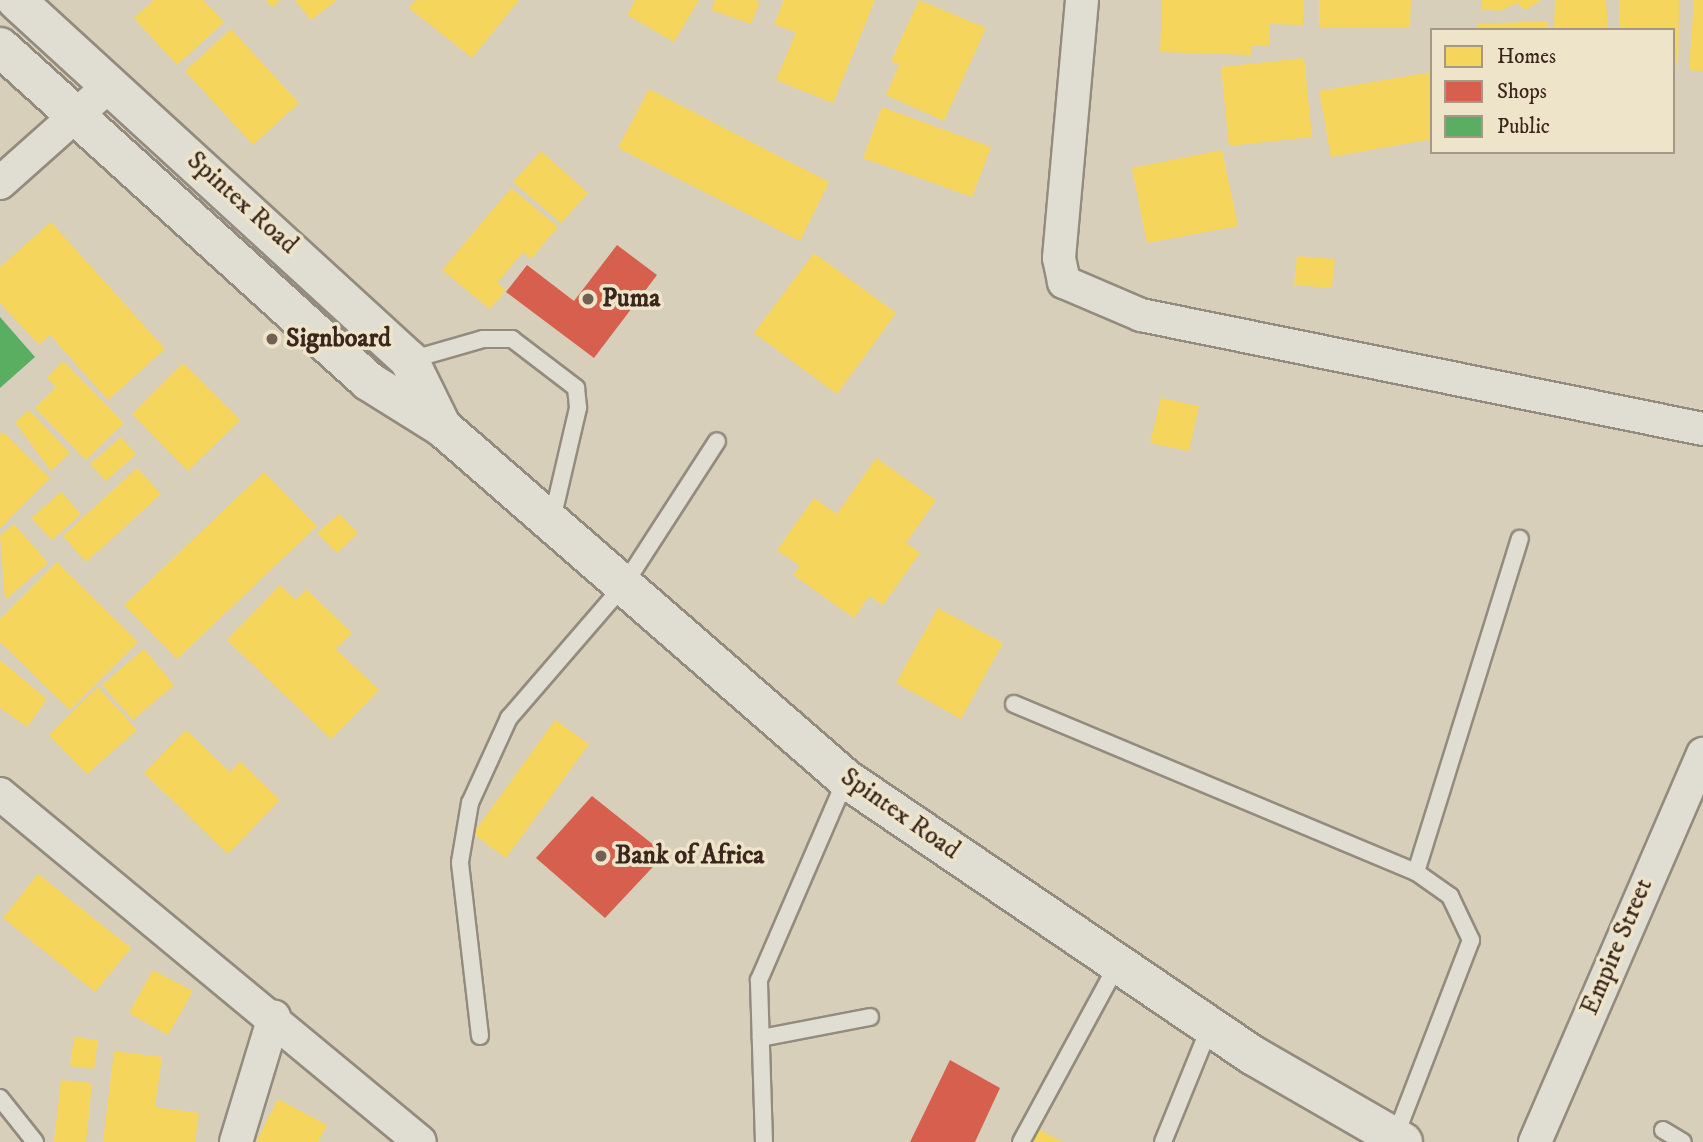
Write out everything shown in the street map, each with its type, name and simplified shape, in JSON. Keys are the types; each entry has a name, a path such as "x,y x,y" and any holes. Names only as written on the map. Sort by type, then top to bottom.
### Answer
{"main road":[{"name":"Spintex Road","path":"16,0 409,360 442,427"},
{"name":"Spintex Road","path":"0,47 368,381 442,427 846,779 1210,1026 1397,1140"}],"street":[{"path":"1082,0 1059,258 1065,282 1142,315 1703,429"},
{"path":"0,183 110,85"},
{"name":"Empire Street","path":"1535,1142 1703,754"},
{"path":"1,796 274,1017 420,1142"},
{"path":"236,1142 274,1017"}],"lane":[{"path":"409,360 484,339 512,339 576,388 578,408 552,523"},
{"path":"480,1036 460,862 470,803 509,718 624,585 717,441"},
{"path":"1416,872 1520,539"},
{"path":"1014,705 1416,872 1450,896 1471,940 1397,1140"},
{"path":"764,1142 759,980 771,942 846,779"},
{"path":"1021,1142 1118,963"},
{"path":"761,1038 870,1017"},
{"path":"1163,1142 1210,1026"},
{"path":"0,1098 35,1142"},
{"path":"1663,1130 1683,1142"}],"building: Homes":[{"path":"154,0 203,0 224,22 177,65 134,18"},
{"path":"266,0 281,0 272,7"},
{"path":"295,0 337,0 311,20"},
{"path":"415,0 519,0 472,58 409,8"},
{"path":"635,0 699,0 674,42 627,15"},
{"path":"715,0 760,2 751,24 711,10"},
{"path":"784,0 875,0 833,103 776,80 796,33 774,24"},
{"path":"919,0 986,28 944,121 886,95 899,65 891,61"},
{"path":"1162,0 1304,0 1303,25 1270,24 1269,46 1251,46 1251,55 1160,52"},
{"path":"1319,0 1411,0 1410,28 1319,27"},
{"path":"1482,0 1541,0 1525,10 1517,3 1500,11 1481,9"},
{"path":"1555,0 1606,0 1608,28 1554,28"},
{"path":"1619,0 1679,0 1678,76 1675,28 1619,28"},
{"path":"1694,0 1703,0 1703,71 1689,70"},
{"path":"1547,21 1547,28 1478,28 1478,24"},
{"path":"231,29 299,103 253,145 185,71"},
{"path":"1304,58 1312,137 1229,146 1221,67"},
{"path":"1430,72 1430,139 1331,157 1319,91"},
{"path":"649,89 829,182 800,241 618,148"},
{"path":"882,107 991,147 972,197 863,158"},
{"path":"1222,150 1238,226 1147,243 1132,168"},
{"path":"541,151 588,193 561,223 513,182"},
{"path":"511,188 558,227 531,259 523,252 497,283 506,290 490,309 442,270"},
{"path":"51,222 165,349 108,400 50,335 39,345 0,303 0,267"},
{"path":"814,253 896,313 837,394 754,333"},
{"path":"1297,256 1335,259 1332,288 1294,285"},
{"path":"63,361 124,423 86,460 35,408 56,387 47,378"},
{"path":"183,363 240,420 188,471 132,414"},
{"path":"1161,398 1199,406 1189,451 1150,443"},
{"path":"29,410 70,453 51,471 15,422"},
{"path":"3,432 50,478 0,528 0,435"},
{"path":"121,437 136,454 106,481 90,464"},
{"path":"876,458 936,500 906,543 920,553 883,605 869,596 854,618 793,575 800,566 777,550 814,498 837,514"},
{"path":"137,468 161,494 86,562 63,536"},
{"path":"264,472 317,526 177,659 124,605"},
{"path":"61,492 81,514 52,540 31,518"},
{"path":"339,514 358,533 337,553 317,533"},
{"path":"14,524 48,563 5,600 0,536"},
{"path":"57,562 138,642 70,710 0,642 0,619"},
{"path":"280,585 296,600 306,589 352,633 336,649 379,690 331,739 227,640"},
{"path":"938,608 1003,643 961,719 896,683"},
{"path":"144,649 174,685 133,720 102,685"},
{"path":"0,660 47,699 27,727 0,708"},
{"path":"98,687 137,730 87,774 49,735"},
{"path":"555,720 589,744 506,858 473,834"},
{"path":"186,730 230,772 240,761 280,800 228,854 144,773"},
{"path":"38,874 131,948 95,992 3,918"},
{"path":"153,970 193,991 168,1035 129,1013"},
{"path":"74,1037 98,1040 94,1069 70,1066"},
{"path":"114,1051 162,1057 155,1107 199,1113 195,1142 103,1142"},
{"path":"61,1080 92,1083 86,1142 54,1142"},
{"path":"278,1099 327,1125 318,1142 256,1142"},
{"path":"1038,1129 1063,1142 1031,1142"}],"building: Shops":[{"path":"617,245 657,275 594,358 506,292 527,265 574,301"},
{"name":"Bank of Africa","path":"592,796 665,854 605,918 536,858"},
{"path":"950,1060 1000,1088 975,1142 910,1142"}],"building: Public":[{"path":"0,317 35,357 0,388"}],"place":[{"name":"Puma","path":"588,299"},
{"name":"Signboard","path":"272,339"},
{"name":"Bank of Africa","path":"601,856"}]}
